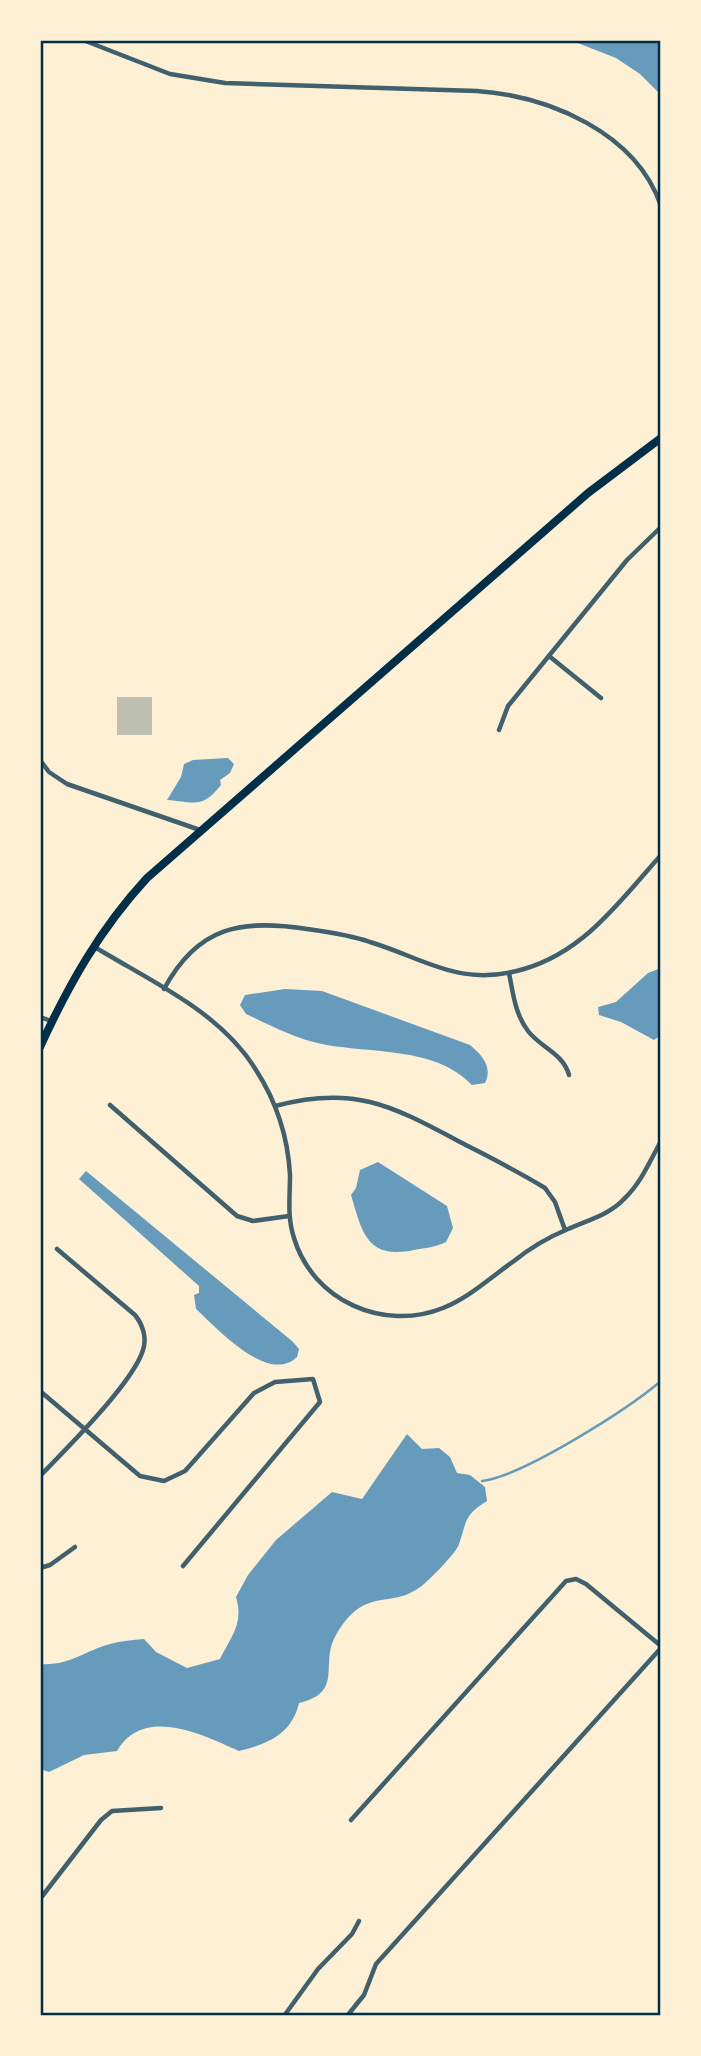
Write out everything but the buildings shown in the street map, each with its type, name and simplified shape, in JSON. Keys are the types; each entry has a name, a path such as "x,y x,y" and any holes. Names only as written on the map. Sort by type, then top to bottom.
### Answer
{"main road":[{"path":"40,1047 93,945 127,900 201,830 588,493 661,438"}],"street":[{"path":"83,40 170,74 225,83 491,92 543,103 590,125 616,145 643,174 661,206"},
{"path":"499,730 508,706 626,561 661,527"},
{"path":"550,656 601,698"},
{"path":"40,760 49,772 67,784 201,830"},
{"path":"164,989 180,962 204,941 230,929 259,924 354,937 383,946 431,967 454,972 509,973 543,962 584,938 661,855"},
{"path":"93,945 208,1017 238,1045 256,1069 275,1106 289,1163 289,1216 298,1250 321,1284 353,1306 394,1316 421,1315 447,1307 530,1250 565,1230 609,1211 625,1198 661,1141"},
{"path":"509,973 521,1021 534,1038 560,1057 569,1075"},
{"path":"40,1017 52,1021"},
{"path":"275,1106 306,1099 338,1098 366,1100 394,1108 545,1188 555,1202 565,1230"},
{"path":"110,1105 237,1216 253,1222 289,1216"},
{"path":"40,1476 85,1429 138,1360 144,1335 135,1315 57,1249"},
{"path":"40,1391 140,1476 164,1481 185,1471 246,1400 263,1387 288,1380 313,1380 320,1402 183,1566"},
{"path":"40,1568 50,1565 75,1547"},
{"path":"347,2016 364,1995 376,1964 661,1647 586,1584 576,1579 564,1583 351,1819"},
{"path":"40,1899 101,1821 112,1811 161,1808"},
{"path":"284,2016 318,1969 352,1934 359,1921"}],"water":[{"path":"570,40 661,40 661,95 640,74 616,58"},
{"path":"228,758 234,764 230,773 220,780 221,785 208,798 197,802 167,800 181,777 184,764 193,760"},
{"path":"661,968 661,1035 654,1040 621,1022 599,1015 598,1007 616,1002 648,973"},
{"path":"285,989 322,991 470,1045 482,1057 487,1067 485,1083 472,1085 457,1072 421,1058 303,1039 246,1014 240,1005 245,995"},
{"path":"378,1162 447,1206 453,1228 446,1242 398,1252 385,1251 369,1240 363,1231 351,1195 356,1188 360,1170"},
{"path":"86,1171 292,1341 299,1349 297,1357 285,1364 272,1364 244,1351 230,1340 196,1309 194,1295 199,1293 199,1286 79,1179"},
{"path":"407,1434 422,1449 439,1448 450,1457 457,1473 470,1475 485,1487 487,1501 470,1515 457,1548 424,1584 401,1596 368,1603 347,1619 331,1646 328,1676 322,1692 299,1703 296,1714 285,1730 269,1741 239,1751 175,1728 142,1729 129,1737 117,1751 84,1755 49,1772 40,1769 40,1664 60,1663 110,1644 144,1639 156,1652 187,1668 220,1659 237,1622 236,1597 248,1575 276,1540 332,1492 362,1499"}],"waterway":[{"path":"482,1481 548,1455 601,1424 661,1381"}]}
